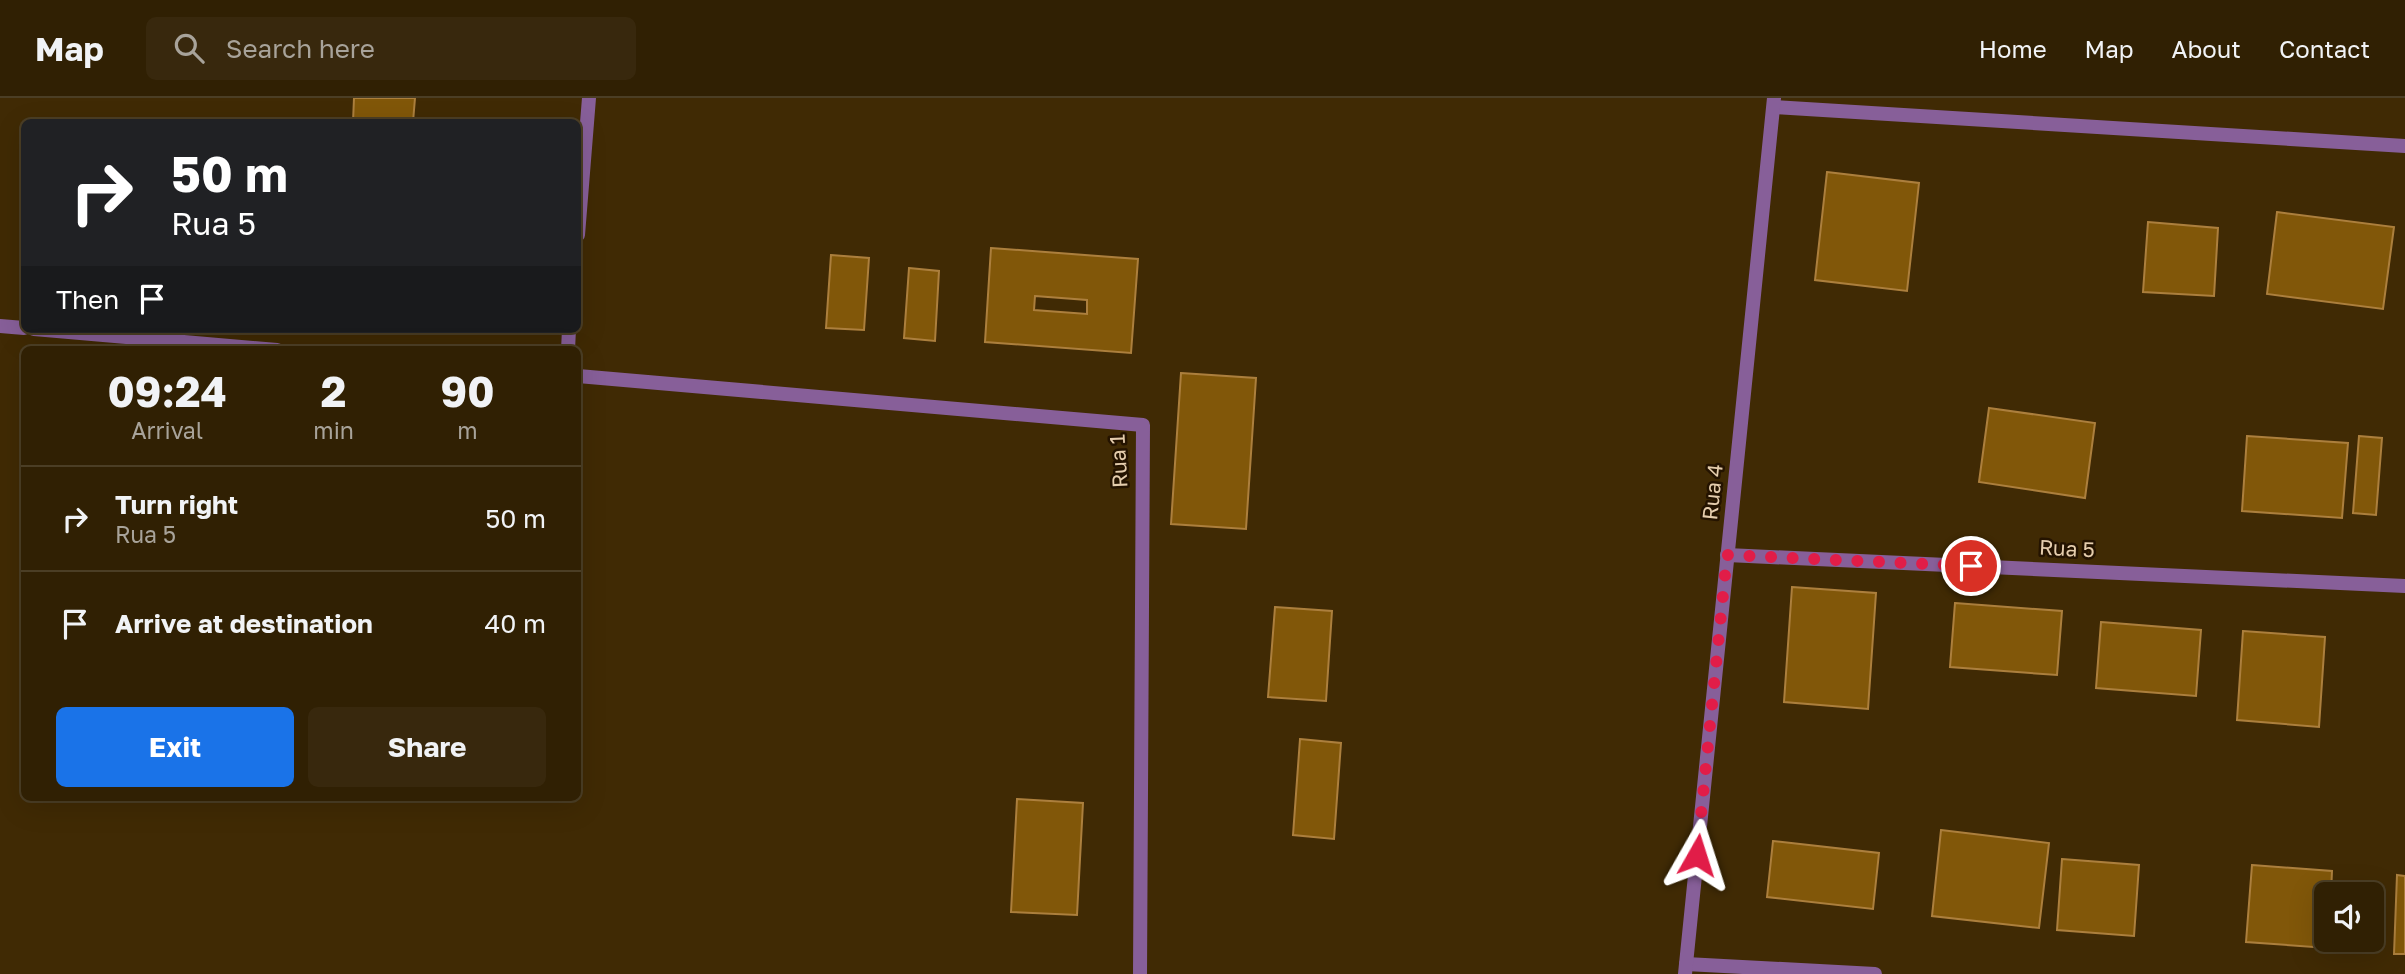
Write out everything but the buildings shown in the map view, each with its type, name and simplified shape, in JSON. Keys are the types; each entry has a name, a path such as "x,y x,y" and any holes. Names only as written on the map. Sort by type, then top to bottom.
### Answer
{"street":[{"path":"581,198 589,98"},
{"path":"1774,102 2405,146"},
{"name":"Rua 4","path":"1685,969 1774,102"},
{"path":"0,326 21,328"},
{"path":"80,333 231,346"},
{"name":"Rua 1","path":"581,376 1143,425 1140,974"},
{"name":"Rua 5","path":"1727,555 2405,586"},
{"path":"1685,969 1875,974"}],"route":[{"path":"1697,855 1727,555 1971,566"}]}
